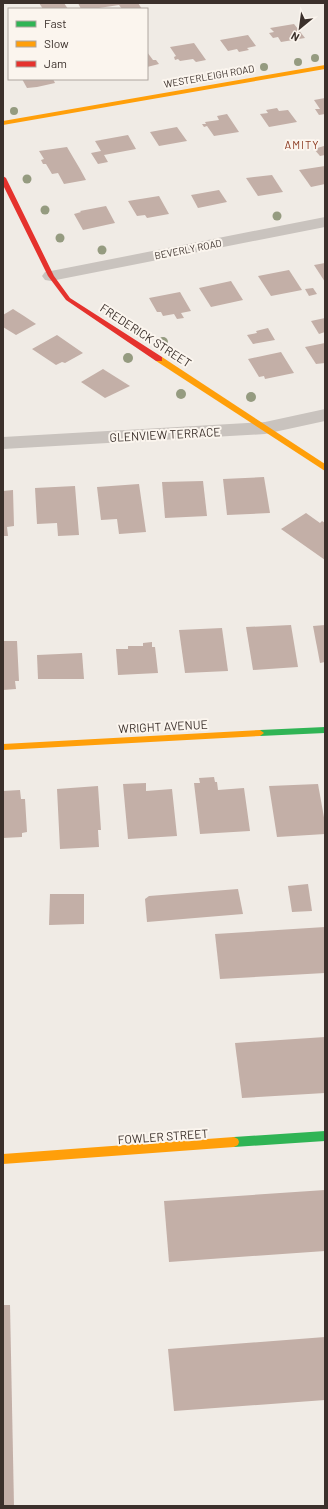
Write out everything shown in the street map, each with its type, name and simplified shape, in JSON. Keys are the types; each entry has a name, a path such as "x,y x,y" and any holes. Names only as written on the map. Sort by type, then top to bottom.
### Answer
{"street":[{"name":"WESTERLEIGH ROAD","path":"3,123 325,67"},
{"name":"FREDERICK STREET","path":"3,178 50,276 68,299 325,468"},
{"name":"BEVERLY ROAD","path":"50,276 325,222"},
{"name":"GLENVIEW TERRACE","path":"3,443 265,428 325,415"},
{"name":"WRIGHT AVENUE","path":"3,746 325,730"},
{"name":"FOWLER STREET","path":"3,1159 325,1136"}],"building":[{"path":"39,3 64,3 67,8 42,8"},
{"path":"78,3 138,3 141,8 121,8 119,5 99,8 80,8"},
{"path":"294,24 305,38 281,42 278,37 273,38 269,33 274,32 270,28"},
{"path":"248,35 256,46 247,48 249,50 239,52 237,49 228,51 220,40"},
{"path":"194,43 206,60 196,62 193,59 180,61 178,59 175,60 174,57 176,56 170,47"},
{"path":"148,53 153,60 156,60 159,64 148,67"},
{"path":"23,80 54,80 55,83 37,87 27,88"},
{"path":"325,98 325,114 319,115 315,109 320,109 314,100"},
{"path":"277,108 279,111 288,110 297,122 269,127 260,114 268,113 266,110"},
{"path":"227,114 239,132 214,136 207,126 204,127 202,124 206,124 205,122 219,120 217,116"},
{"path":"177,127 187,141 159,146 150,132"},
{"path":"128,135 136,149 104,155 108,162 98,164 91,153 101,151 95,141"},
{"path":"324,146 325,155 320,156 314,149"},
{"path":"67,147 86,180 64,184 58,173 52,174 46,164 43,164 41,160 44,159 39,151"},
{"path":"325,166 325,184 311,187 299,170"},
{"path":"272,175 283,192 258,196 246,178"},
{"path":"219,190 227,202 198,208 191,195"},
{"path":"159,196 169,214 147,218 145,215 137,216 128,201"},
{"path":"106,206 115,223 83,230 74,214 81,212 80,211"},
{"path":"325,263 325,282 314,265"},
{"path":"289,270 302,290 271,296 258,276"},
{"path":"231,281 243,300 211,307 199,288"},
{"path":"313,288 317,294 309,296 305,289"},
{"path":"180,292 191,311 181,313 184,318 177,319 174,314 163,316 161,312 157,312 149,298"},
{"path":"13,309 36,324 16,335 3,327 3,315"},
{"path":"325,318 325,332 319,334 311,321"},
{"path":"268,328 275,340 253,344 247,335 257,333 256,331"},
{"path":"57,335 83,353 65,363 62,362 56,365 32,349"},
{"path":"325,343 325,363 316,364 305,347"},
{"path":"281,352 294,373 265,379 264,376 259,377 248,359"},
{"path":"103,369 130,386 105,398 81,382"},
{"path":"264,477 270,513 227,515 223,479"},
{"path":"203,481 207,516 165,518 162,482"},
{"path":"139,484 146,532 119,534 117,519 101,520 97,487"},
{"path":"75,486 79,535 58,536 57,523 37,524 35,488"},
{"path":"13,490 14,526 7,527 8,536 3,536 3,491"},
{"path":"306,513 320,523 322,521 325,523 325,560 281,529"},
{"path":"291,625 298,667 253,670 246,627"},
{"path":"325,625 325,662 320,663 313,626"},
{"path":"222,628 228,671 185,673 179,630"},
{"path":"3,641 17,641 19,681 15,681 16,689 3,690"},
{"path":"152,642 152,647 155,647 158,673 118,675 116,649 128,649 128,646 143,646 143,643"},
{"path":"82,653 84,679 38,679 37,655"},
{"path":"214,777 215,782 217,782 218,790 244,788 250,831 200,834 194,783 200,783 199,778"},
{"path":"146,783 146,791 172,789 177,836 128,839 123,784"},
{"path":"318,784 325,823 325,834 277,837 269,786"},
{"path":"98,786 101,830 98,830 99,847 60,849 57,789"},
{"path":"20,790 21,799 25,799 27,832 22,833 22,837 3,838 3,791"},
{"path":"308,884 312,911 292,912 288,886"},
{"path":"238,889 243,914 147,922 145,899 149,896"},
{"path":"50,894 84,894 84,924 49,925"},
{"path":"325,927 325,973 220,979 215,934"},
{"path":"325,1037 325,1093 242,1098 235,1043"},
{"path":"325,1190 325,1251 169,1262 164,1201"},
{"path":"3,1305 10,1305 14,1506 3,1506"},
{"path":"325,1337 325,1400 174,1411 168,1349"}],"traffic: fast":[{"path":"260,733 325,730"},
{"path":"234,1142 325,1136"}],"traffic: slow":[{"path":"3,123 325,67"},
{"path":"159,359 325,468"},
{"path":"3,747 260,733"},
{"path":"3,1159 234,1142"}],"traffic: jam":[{"path":"3,178 51,276 68,299 159,359"}],"district":[{"name":"AMITY","path":"302,144"}]}
